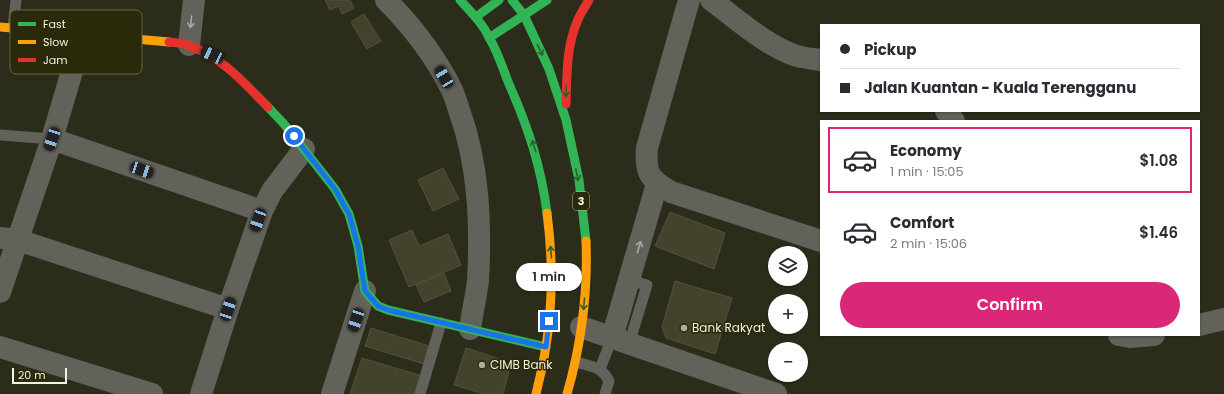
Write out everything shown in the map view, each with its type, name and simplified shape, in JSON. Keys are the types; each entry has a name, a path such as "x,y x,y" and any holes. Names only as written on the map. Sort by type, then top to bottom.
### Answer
{"main road":[{"path":"460,0 476,17 489,38 523,114 535,150 543,184 549,224 552,262 551,294 546,347 536,394"},
{"path":"476,17 499,0"},
{"name":"3","path":"512,0 524,15 549,69 566,120 579,180 585,226 587,267 582,328 576,362 567,394"},
{"path":"489,38 547,0"},
{"path":"566,120 567,67 571,38 589,0"},
{"path":"0,27 10,28"},
{"path":"142,39 189,45 212,55 234,72 284,124 335,189 349,214 358,246 365,291 378,306 388,310 441,323 546,347"}],"street":[{"path":"189,45 194,0"},
{"path":"386,0 428,50 452,91 467,132 476,179 478,222 478,282 470,329"},
{"path":"689,0 647,148 646,163 650,174 657,184 671,192 820,241"},
{"path":"711,0 757,35 783,50 798,56 820,60"},
{"path":"0,292 9,239 52,139 71,74"},
{"path":"947,112 953,120"},
{"path":"52,139 262,211"},
{"path":"201,394 228,309 262,211 272,191 304,149"},
{"path":"621,341 629,280 657,184"},
{"path":"9,239 228,309"},
{"path":"332,394 365,291"},
{"path":"1200,325 1224,319"},
{"path":"582,328 776,394"},
{"path":"1124,336 1142,336"},
{"path":"0,347 152,394"}],"lane":[{"path":"15,10 16,0"},
{"path":"0,135 52,139"},
{"path":"420,394 441,323"},
{"path":"600,369 621,341"},
{"path":"576,362 600,369 605,373 609,381 605,394"}],"building":[{"path":"325,0 350,0 354,8 342,14 339,6 330,10"},
{"path":"364,14 381,41 367,49 351,22"},
{"path":"443,168 459,199 433,211 418,180"},
{"path":"670,212 725,233 714,269 655,246"},
{"path":"412,230 419,246 448,234 461,265 409,287 389,240"},
{"path":"444,273 451,291 424,302 416,285"},
{"path":"675,281 732,298 715,354 666,338 662,327"},
{"path":"371,328 429,346 424,364 365,346"},
{"name":"CIMB Bank","path":"466,348 497,358 509,372 503,394 484,394 454,385"},
{"path":"362,358 422,376 416,394 350,394"}],"traffic: fast":[{"path":"460,0 484,28 498,55 533,147 547,213"},
{"path":"476,17 499,0"},
{"path":"512,0 524,15 549,69 566,120 579,180 586,241"},
{"path":"489,38 547,0"},
{"path":"268,107 284,124 335,189 349,214 358,246 365,291 378,306 388,310 546,347"}],"traffic: slow":[{"path":"0,27 10,28"},
{"path":"142,40 169,42"},
{"path":"536,394 545,352 550,317 551,265 547,213"},
{"path":"567,394 580,338 585,299 586,241"}],"traffic: jam":[{"path":"566,104 568,62 573,32 578,19 589,0"},
{"path":"169,42 188,45 213,57 241,80 268,107"}],"place":[{"name":"Bank Rakyat","path":"684,328"},
{"name":"CIMB Bank","path":"482,365"}],"route":[{"path":"294,136 335,189 349,214 358,246 365,291 378,306 388,310 441,323 546,347 549,321"}]}
